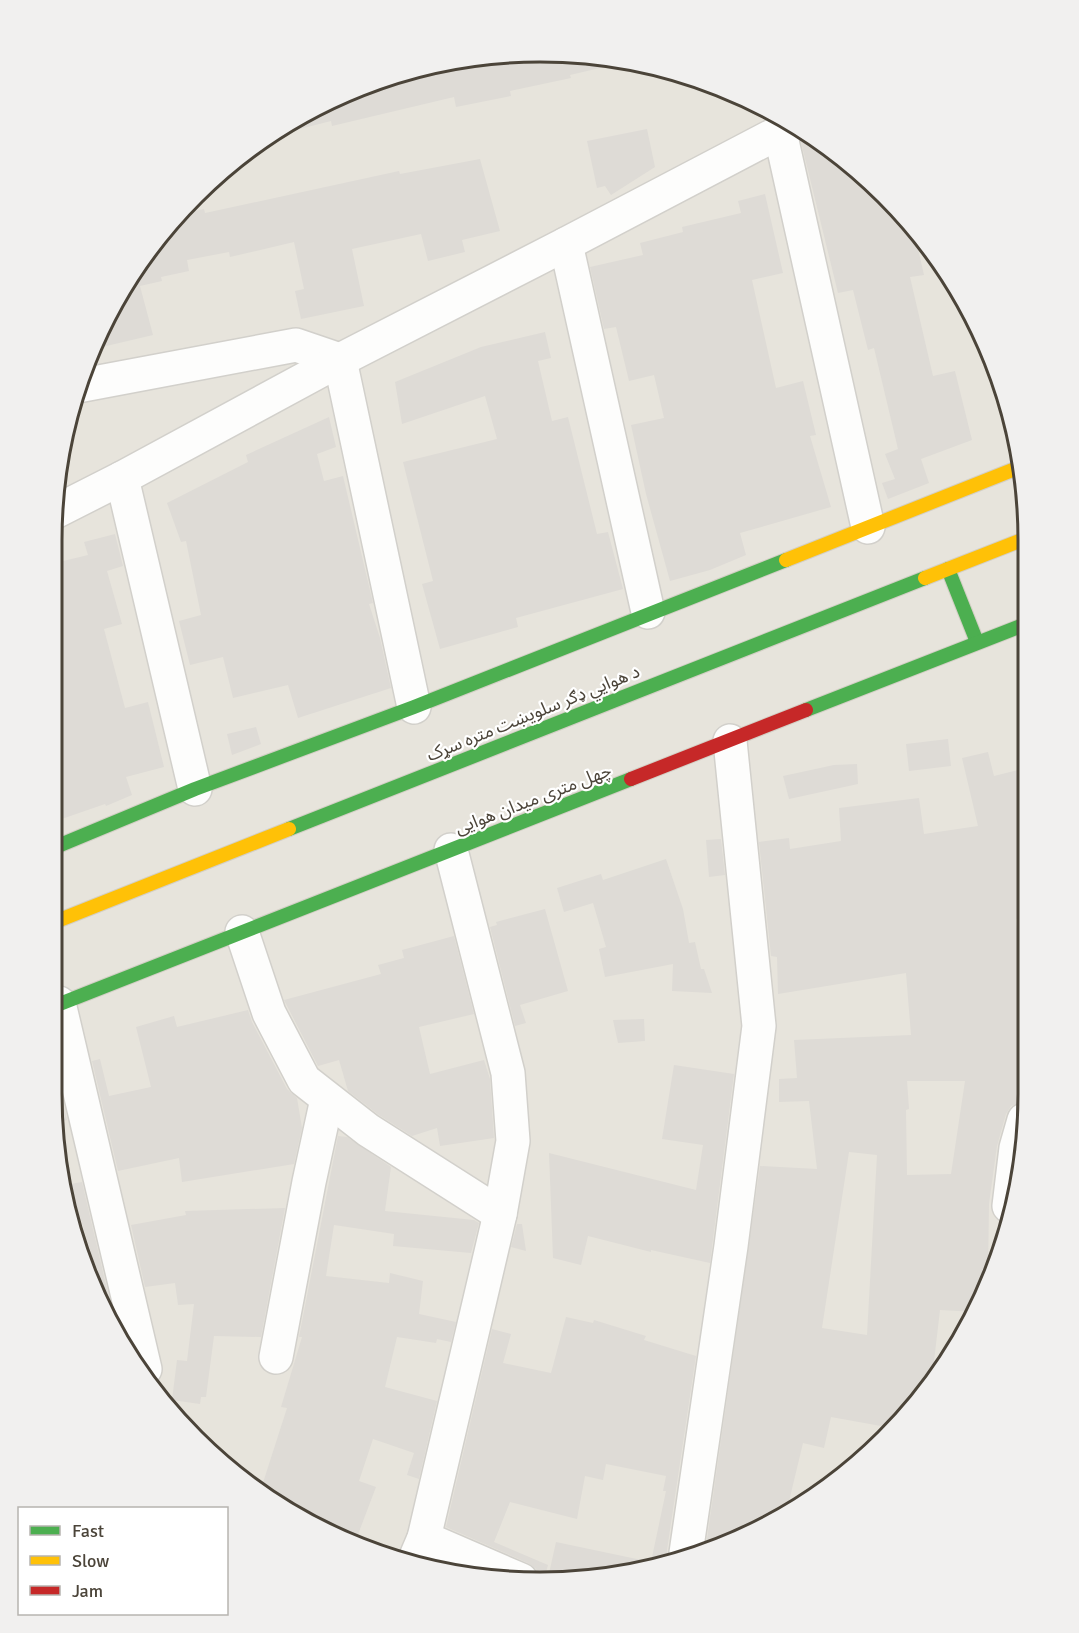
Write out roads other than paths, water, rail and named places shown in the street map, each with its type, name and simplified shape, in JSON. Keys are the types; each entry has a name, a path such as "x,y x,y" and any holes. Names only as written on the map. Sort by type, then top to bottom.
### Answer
{"main road":[{"path":"62,844 195,789 414,707 648,612 1012,470"},
{"name":"د هوايي ډګر سلویښت متره سړک","path":"62,919 1018,542"},
{"path":"948,569 977,642"},
{"name":"چهل متری میدان هوایی","path":"62,1003 1018,627"}],"street":[{"path":"63,508 340,360 784,130"},
{"path":"788,132 868,526"},
{"path":"566,244 648,612"},
{"path":"88,384 296,345 340,360"},
{"path":"340,360 414,707"},
{"path":"122,478 195,789"},
{"path":"687,1548 731,1246 759,1026 730,741"},
{"path":"451,850 508,1073 513,1141 500,1214 419,1549 478,1567"},
{"path":"242,932 269,1013 304,1080 368,1130 500,1214"},
{"path":"62,1029 144,1362"},
{"path":"276,1357 327,1099"}]}
